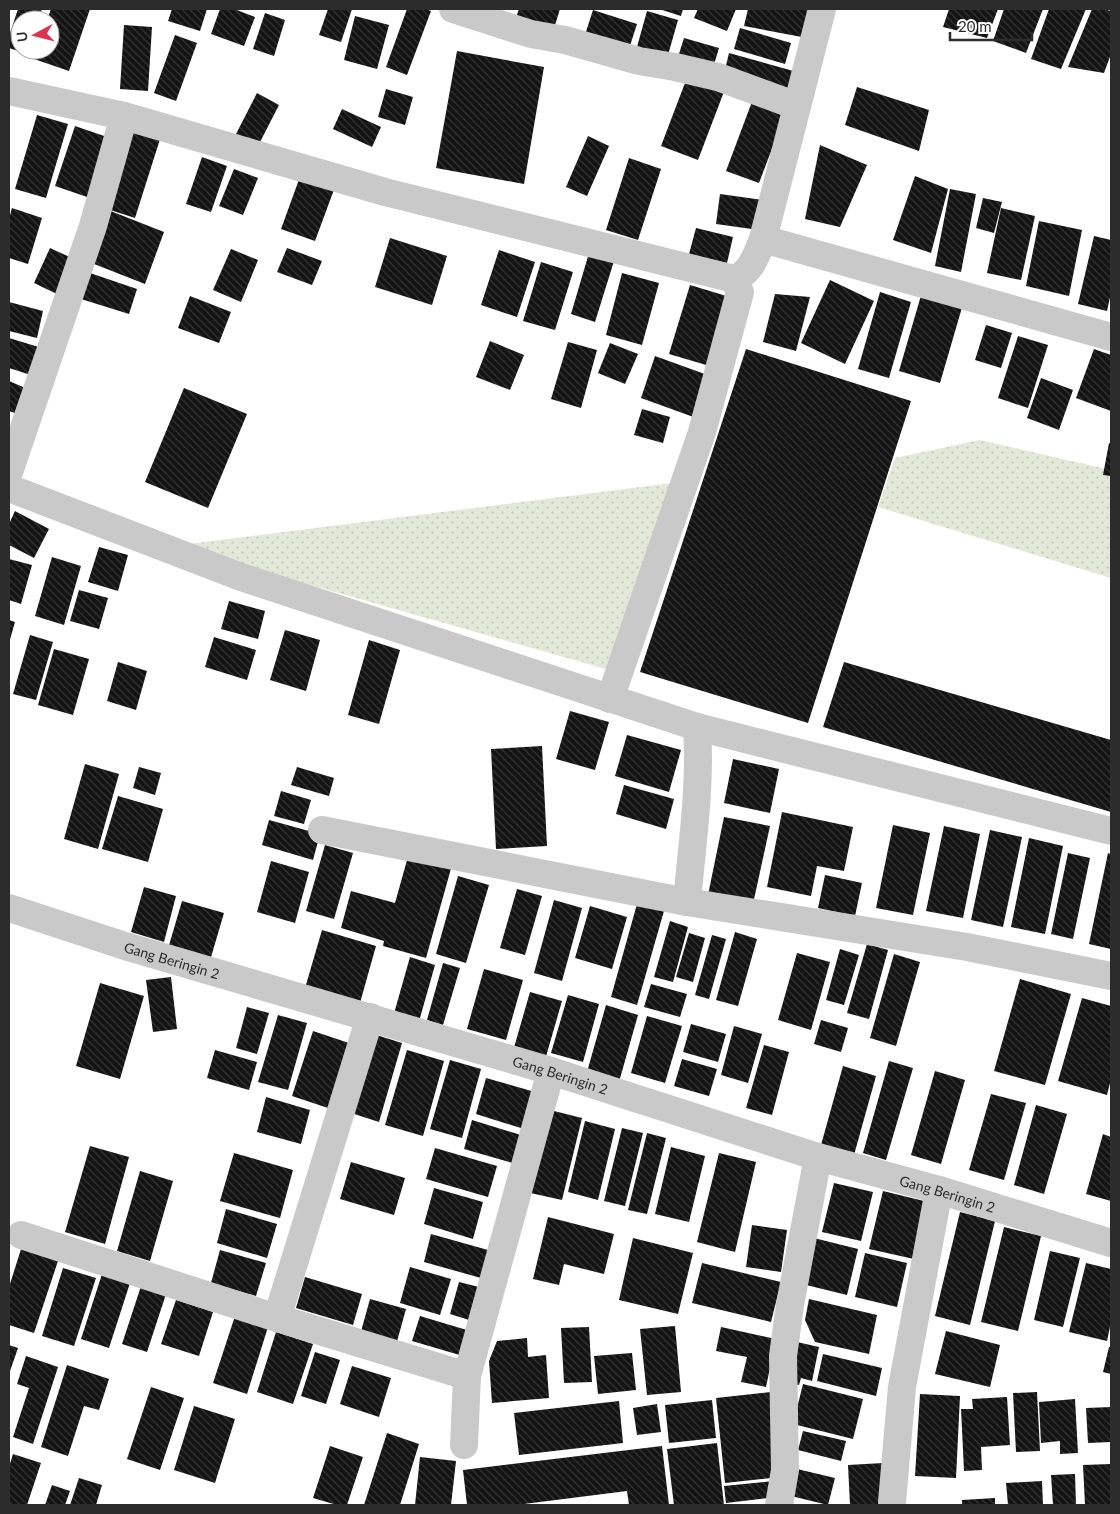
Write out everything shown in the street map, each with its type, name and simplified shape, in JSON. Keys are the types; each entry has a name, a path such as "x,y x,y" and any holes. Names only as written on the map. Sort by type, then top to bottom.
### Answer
{"street":[{"path":"453,9 531,34 565,40 640,61 718,77 797,106"},
{"path":"9,91 124,116 385,192 734,279 744,275 750,268 763,239 822,9"},
{"path":"9,472 93,226 124,116"},
{"path":"763,239 1111,337"},
{"path":"610,698 702,432 740,292 734,279"},
{"path":"9,488 241,577 697,727 1111,831"},
{"path":"687,902 697,789 697,727"},
{"path":"322,830 687,902 966,947 1111,976"},
{"name":"Gang Beringin 2","path":"9,908 125,946 551,1071 818,1156 939,1190 1111,1243"},
{"path":"277,1318 370,1017"},
{"path":"464,1445 467,1376 551,1071"},
{"path":"779,1505 785,1470 783,1356 790,1305 818,1156"},
{"path":"892,1502 902,1387 939,1190"},
{"path":"21,1235 277,1318 467,1376"}],"green space":[{"path":"980,440 1111,470 1111,578 878,507 895,458"},
{"path":"696,480 627,675 173,546"}],"building":[{"path":"18,9 42,9 42,10"},
{"path":"90,9 69,71 37,60 60,60 60,10 51,10"},
{"path":"172,9 207,9 200,31 168,21"},
{"path":"220,9 234,9 255,17 244,46 211,34"},
{"path":"328,9 352,9 341,42 319,35"},
{"path":"407,9 426,9 431,11 407,75 386,67"},
{"path":"519,9 560,9 552,35 514,23"},
{"path":"659,9 683,9 681,16"},
{"path":"698,9 736,9 727,31 694,18"},
{"path":"748,9 812,9 807,38 744,26"},
{"path":"949,9 998,9 987,38 943,27"},
{"path":"1004,9 1043,9 1026,53 993,41"},
{"path":"1049,9 1086,9 1061,69 1031,59"},
{"path":"1092,9 1111,11 1111,54 1104,73 1068,67"},
{"path":"593,10 637,24 627,55 583,41"},
{"path":"647,11 678,20 666,62 635,54"},
{"path":"265,13 285,20 274,56 253,49"},
{"path":"355,16 389,25 377,69 344,60"},
{"path":"124,25 152,27 148,91 120,89"},
{"path":"740,28 791,43 785,64 734,49"},
{"path":"175,35 197,43 176,101 154,93"},
{"path":"684,38 719,48 712,71 677,60"},
{"path":"457,51 544,67 524,184 436,168"},
{"path":"729,53 797,72 791,93 724,74"},
{"path":"688,75 725,89 698,160 661,146"},
{"path":"857,87 929,110 919,151 845,125"},
{"path":"386,89 413,97 405,125 378,117"},
{"path":"257,93 279,105 258,146 236,134"},
{"path":"753,99 786,112 759,183 726,171"},
{"path":"342,109 381,127 372,147 333,129"},
{"path":"37,115 68,124 46,198 15,189"},
{"path":"127,125 161,136 135,218 101,207"},
{"path":"75,126 110,138 90,198 55,186"},
{"path":"588,136 609,146 587,196 566,187"},
{"path":"820,145 867,165 840,227 805,219"},
{"path":"202,157 227,166 211,212 186,204"},
{"path":"629,158 661,169 638,240 606,230"},
{"path":"234,169 258,178 243,215 219,206"},
{"path":"301,174 335,187 315,241 281,229"},
{"path":"915,176 948,189 931,253 893,240"},
{"path":"950,189 976,194 961,272 935,266"},
{"path":"720,194 763,200 759,230 716,224"},
{"path":"983,198 1002,202 994,233 976,228"},
{"path":"12,208 42,218 28,264 9,258 9,219"},
{"path":"1001,208 1035,216 1021,280 987,273"},
{"path":"108,210 164,232 145,284 89,262"},
{"path":"1039,221 1082,230 1069,296 1026,286"},
{"path":"696,228 733,237 727,263 689,254"},
{"path":"1094,236 1111,240 1111,293 1107,311 1078,304"},
{"path":"390,238 447,256 432,305 375,287"},
{"path":"50,248 74,259 59,295 34,283"},
{"path":"287,248 322,261 312,285 277,272"},
{"path":"231,249 258,260 241,302 213,290"},
{"path":"499,250 535,262 517,317 481,305"},
{"path":"589,253 614,261 595,322 571,314"},
{"path":"541,262 573,272 555,330 523,321"},
{"path":"90,273 137,289 129,314 81,299"},
{"path":"622,273 659,283 642,345 606,335"},
{"path":"830,280 874,301 845,364 801,343"},
{"path":"690,285 733,298 713,367 669,354"},
{"path":"880,292 911,302 889,378 858,369"},
{"path":"922,292 963,304 940,383 899,371"},
{"path":"775,294 810,297 796,351 763,342"},
{"path":"190,296 231,312 219,343 178,328"},
{"path":"9,302 43,311 37,338 9,331"},
{"path":"986,325 1012,333 1001,368 975,360"},
{"path":"1018,336 1048,345 1028,408 998,398"},
{"path":"9,338 42,348 34,376 9,368"},
{"path":"490,341 524,355 510,390 476,377"},
{"path":"568,342 597,350 581,408 551,399"},
{"path":"610,343 638,354 625,384 598,373"},
{"path":"746,349 911,401 808,723 640,672"},
{"path":"1094,349 1111,355 1111,411 1076,398"},
{"path":"655,356 713,377 699,419 641,398"},
{"path":"1041,378 1073,390 1059,430 1027,418"},
{"path":"9,381 30,390 20,415 9,411"},
{"path":"184,388 247,414 208,508 145,482"},
{"path":"642,409 670,417 663,443 634,435"},
{"path":"1109,443 1111,444 1111,476 1103,475"},
{"path":"15,511 49,529 34,558 9,545 9,524"},
{"path":"99,547 128,555 118,591 88,582"},
{"path":"52,557 81,566 64,625 35,616"},
{"path":"9,559 32,565 21,604 9,600"},
{"path":"79,590 108,598 99,629 70,621"},
{"path":"229,601 265,611 258,639 221,629"},
{"path":"9,620 15,622 9,643"},
{"path":"285,630 320,640 306,691 270,680"},
{"path":"30,635 53,642 36,700 13,694"},
{"path":"214,637 256,650 247,680 205,667"},
{"path":"369,640 400,650 379,724 348,715"},
{"path":"54,649 89,659 73,715 38,705"},
{"path":"118,662 147,671 136,710 107,701"},
{"path":"844,662 1111,740 1111,812 823,727"},
{"path":"570,711 609,722 595,770 556,759"},
{"path":"627,735 681,750 669,792 615,776"},
{"path":"542,746 547,846 496,849 491,749"},
{"path":"733,759 779,769 770,813 724,803"},
{"path":"85,764 119,774 98,849 64,839"},
{"path":"139,767 161,773 155,795 133,788"},
{"path":"297,767 334,778 329,796 291,785"},
{"path":"624,785 674,799 666,829 616,814"},
{"path":"281,791 311,800 304,824 274,816"},
{"path":"118,796 163,809 148,862 102,849"},
{"path":"782,812 853,827 844,871 817,866 811,896 767,887"},
{"path":"724,817 770,826 753,904 708,895"},
{"path":"269,820 320,834 313,860 262,845"},
{"path":"893,825 930,833 913,915 876,908"},
{"path":"944,826 980,834 963,918 926,911"},
{"path":"990,830 1022,837 1003,927 971,920"},
{"path":"1029,838 1063,846 1045,934 1011,927"},
{"path":"325,845 353,853 334,919 306,911"},
{"path":"409,853 452,865 426,958 383,946 384,941 341,928 351,891 395,903"},
{"path":"1068,853 1090,858 1073,939 1051,934"},
{"path":"1108,853 1111,854 1111,949 1089,944"},
{"path":"271,861 309,872 295,923 257,912"},
{"path":"825,875 862,883 855,916 818,908"},
{"path":"458,876 489,885 466,963 436,954"},
{"path":"144,887 176,896 164,942 131,932"},
{"path":"517,889 542,896 525,955 500,948"},
{"path":"554,900 582,908 562,981 534,973"},
{"path":"182,901 224,913 209,964 167,952"},
{"path":"637,904 664,911 637,1005 611,997"},
{"path":"590,906 627,917 612,969 575,958"},
{"path":"670,921 688,927 673,982 654,977"},
{"path":"322,930 376,946 358,1010 303,995"},
{"path":"735,932 757,939 738,1006 716,1000"},
{"path":"689,933 705,938 693,982 676,977"},
{"path":"712,935 726,939 709,999 695,995"},
{"path":"867,944 888,950 869,1019 847,1013"},
{"path":"840,949 859,955 844,1005 826,1000"},
{"path":"797,953 830,962 811,1030 778,1020"},
{"path":"894,954 920,962 896,1046 870,1038"},
{"path":"410,957 435,965 418,1025 393,1017"},
{"path":"443,963 460,968 443,1025 427,1020"},
{"path":"484,969 523,980 506,1040 467,1029"},
{"path":"171,977 177,1029 153,1032 146,980"},
{"path":"1020,979 1071,994 1045,1085 994,1071"},
{"path":"100,983 144,996 120,1079 76,1066"},
{"path":"651,984 687,994 680,1017 644,1007"},
{"path":"530,992 562,1001 545,1060 513,1051"},
{"path":"568,995 599,1004 583,1062 551,1053"},
{"path":"1082,998 1111,1006 1111,1079 1107,1095 1058,1081"},
{"path":"606,1005 638,1015 619,1082 587,1072"},
{"path":"247,1007 269,1013 257,1054 236,1048"},
{"path":"278,1015 307,1023 288,1090 258,1082"},
{"path":"647,1016 682,1026 665,1083 631,1073"},
{"path":"821,1020 848,1028 841,1052 814,1044"},
{"path":"691,1024 726,1034 718,1062 683,1052"},
{"path":"734,1026 762,1034 748,1083 721,1075"},
{"path":"313,1031 349,1043 328,1108 292,1096"},
{"path":"370,1033 402,1043 379,1122 348,1112"},
{"path":"764,1045 789,1052 772,1115 746,1108"},
{"path":"215,1050 257,1062 249,1090 207,1078"},
{"path":"407,1050 444,1061 423,1136 385,1125"},
{"path":"682,1059 717,1069 709,1096 674,1086"},
{"path":"450,1060 481,1069 462,1138 430,1129"},
{"path":"889,1061 913,1068 886,1160 863,1153"},
{"path":"843,1066 876,1076 854,1155 821,1145"},
{"path":"935,1071 965,1080 941,1164 911,1155"},
{"path":"486,1078 535,1092 524,1129 476,1114"},
{"path":"991,1094 1026,1103 1004,1180 969,1170"},
{"path":"266,1097 310,1110 301,1144 257,1132"},
{"path":"1036,1105 1067,1114 1044,1194 1014,1185"},
{"path":"546,1109 582,1118 562,1200 526,1192"},
{"path":"472,1120 524,1136 516,1164 464,1149"},
{"path":"585,1121 615,1129 598,1200 568,1192"},
{"path":"622,1128 643,1133 625,1206 604,1201"},
{"path":"647,1133 666,1138 647,1214 628,1210"},
{"path":"1103,1134 1111,1137 1111,1201 1086,1194"},
{"path":"90,1146 129,1157 105,1244 65,1232"},
{"path":"671,1147 705,1156 689,1222 655,1214"},
{"path":"435,1148 497,1166 488,1197 426,1179"},
{"path":"234,1153 293,1170 280,1218 220,1201"},
{"path":"719,1153 756,1162 735,1252 697,1242"},
{"path":"351,1162 405,1178 394,1215 340,1199"},
{"path":"140,1171 173,1181 150,1261 117,1251"},
{"path":"834,1183 873,1192 861,1241 822,1232"},
{"path":"434,1188 483,1202 473,1239 424,1224"},
{"path":"883,1191 928,1202 914,1259 869,1249"},
{"path":"226,1209 277,1224 267,1258 217,1243"},
{"path":"960,1212 995,1221 970,1325 935,1316"},
{"path":"548,1217 614,1234 604,1274 564,1264 559,1285 533,1279"},
{"path":"752,1225 787,1230 781,1272 746,1267"},
{"path":"1004,1227 1041,1236 1018,1331 981,1322"},
{"path":"431,1234 488,1250 481,1278 424,1262"},
{"path":"633,1238 693,1253 678,1314 619,1300"},
{"path":"814,1238 858,1249 847,1295 802,1284"},
{"path":"22,1246 59,1258 34,1333 9,1325 9,1287"},
{"path":"220,1250 266,1263 256,1296 211,1283"},
{"path":"1050,1251 1080,1258 1063,1327 1034,1320"},
{"path":"865,1253 907,1263 897,1307 855,1297"},
{"path":"702,1263 781,1282 771,1322 692,1303"},
{"path":"1086,1263 1111,1269 1111,1322 1107,1341 1069,1332"},
{"path":"410,1267 451,1279 440,1315 400,1303"},
{"path":"63,1268 96,1278 74,1346 42,1336"},
{"path":"102,1274 130,1283 109,1348 81,1339"},
{"path":"305,1277 362,1294 353,1325 296,1308"},
{"path":"143,1280 168,1288 147,1352 122,1344"},
{"path":"459,1282 479,1287 469,1320 450,1314"},
{"path":"370,1299 406,1309 396,1345 360,1335"},
{"path":"809,1299 877,1315 869,1354 815,1342 805,1320"},
{"path":"176,1300 213,1312 199,1356 161,1344"},
{"path":"235,1316 268,1327 247,1394 213,1383"},
{"path":"420,1316 470,1331 463,1356 412,1341"},
{"path":"675,1326 681,1392 647,1395 640,1329"},
{"path":"589,1327 592,1382 564,1383 561,1328"},
{"path":"721,1327 776,1339 766,1387 741,1382 747,1357 716,1351"},
{"path":"946,1331 1000,1345 990,1387 935,1374"},
{"path":"276,1332 313,1344 293,1404 257,1392"},
{"path":"527,1338 528,1357 546,1355 549,1398 492,1403 489,1361 497,1341"},
{"path":"797,1342 819,1347 812,1381 801,1378 799,1385 788,1383"},
{"path":"9,1345 18,1348 9,1374"},
{"path":"1109,1347 1111,1347 1111,1374 1103,1372"},
{"path":"315,1352 340,1360 326,1404 301,1396"},
{"path":"632,1353 636,1390 598,1394 594,1356"},
{"path":"823,1354 882,1368 876,1396 817,1381"},
{"path":"26,1356 58,1367 33,1444 13,1437 29,1388 17,1384"},
{"path":"67,1365 109,1379 99,1410 84,1406 68,1456 41,1447"},
{"path":"352,1366 391,1378 379,1417 340,1404"},
{"path":"803,1384 863,1399 853,1439 793,1424"},
{"path":"151,1387 184,1398 160,1470 127,1459"},
{"path":"771,1392 781,1477 725,1483 716,1398"},
{"path":"1037,1392 1040,1451 1016,1452 1013,1393"},
{"path":"920,1394 960,1396 956,1478 915,1476"},
{"path":"1007,1397 1010,1445 981,1447 982,1470 964,1471 961,1409 973,1409 972,1399"},
{"path":"1075,1399 1078,1453 1060,1454 1060,1441 1041,1443 1039,1402"},
{"path":"712,1400 716,1438 669,1443 665,1405"},
{"path":"619,1401 623,1443 519,1455 514,1413"},
{"path":"657,1404 661,1432 637,1435 633,1408"},
{"path":"194,1406 235,1419 215,1483 174,1470"},
{"path":"1111,1407 1111,1442 1088,1443 1086,1408"},
{"path":"803,1431 846,1441 841,1461 798,1450"},
{"path":"387,1433 419,1444 400,1505 364,1505"},
{"path":"717,1443 724,1505 674,1505 667,1449"},
{"path":"330,1446 363,1457 347,1505 337,1505 313,1498"},
{"path":"662,1446 669,1505 629,1505 627,1491 516,1505 467,1505 463,1470"},
{"path":"13,1454 41,1463 27,1505 9,1505 9,1467"},
{"path":"420,1457 456,1461 451,1505 415,1505"},
{"path":"883,1463 885,1505 850,1505 848,1465"},
{"path":"1111,1464 1111,1505 1085,1505 1083,1465"},
{"path":"793,1468 835,1478 828,1505 787,1495"},
{"path":"1075,1474 1076,1505 1053,1505 1051,1475"},
{"path":"79,1478 102,1485 96,1505 70,1505"},
{"path":"774,1481 776,1497 726,1503 724,1486"},
{"path":"1042,1481 1043,1505 1008,1505 1006,1483"},
{"path":"52,1485 70,1491 65,1505 45,1505"},
{"path":"995,1498 995,1505 962,1505 962,1500"}]}
